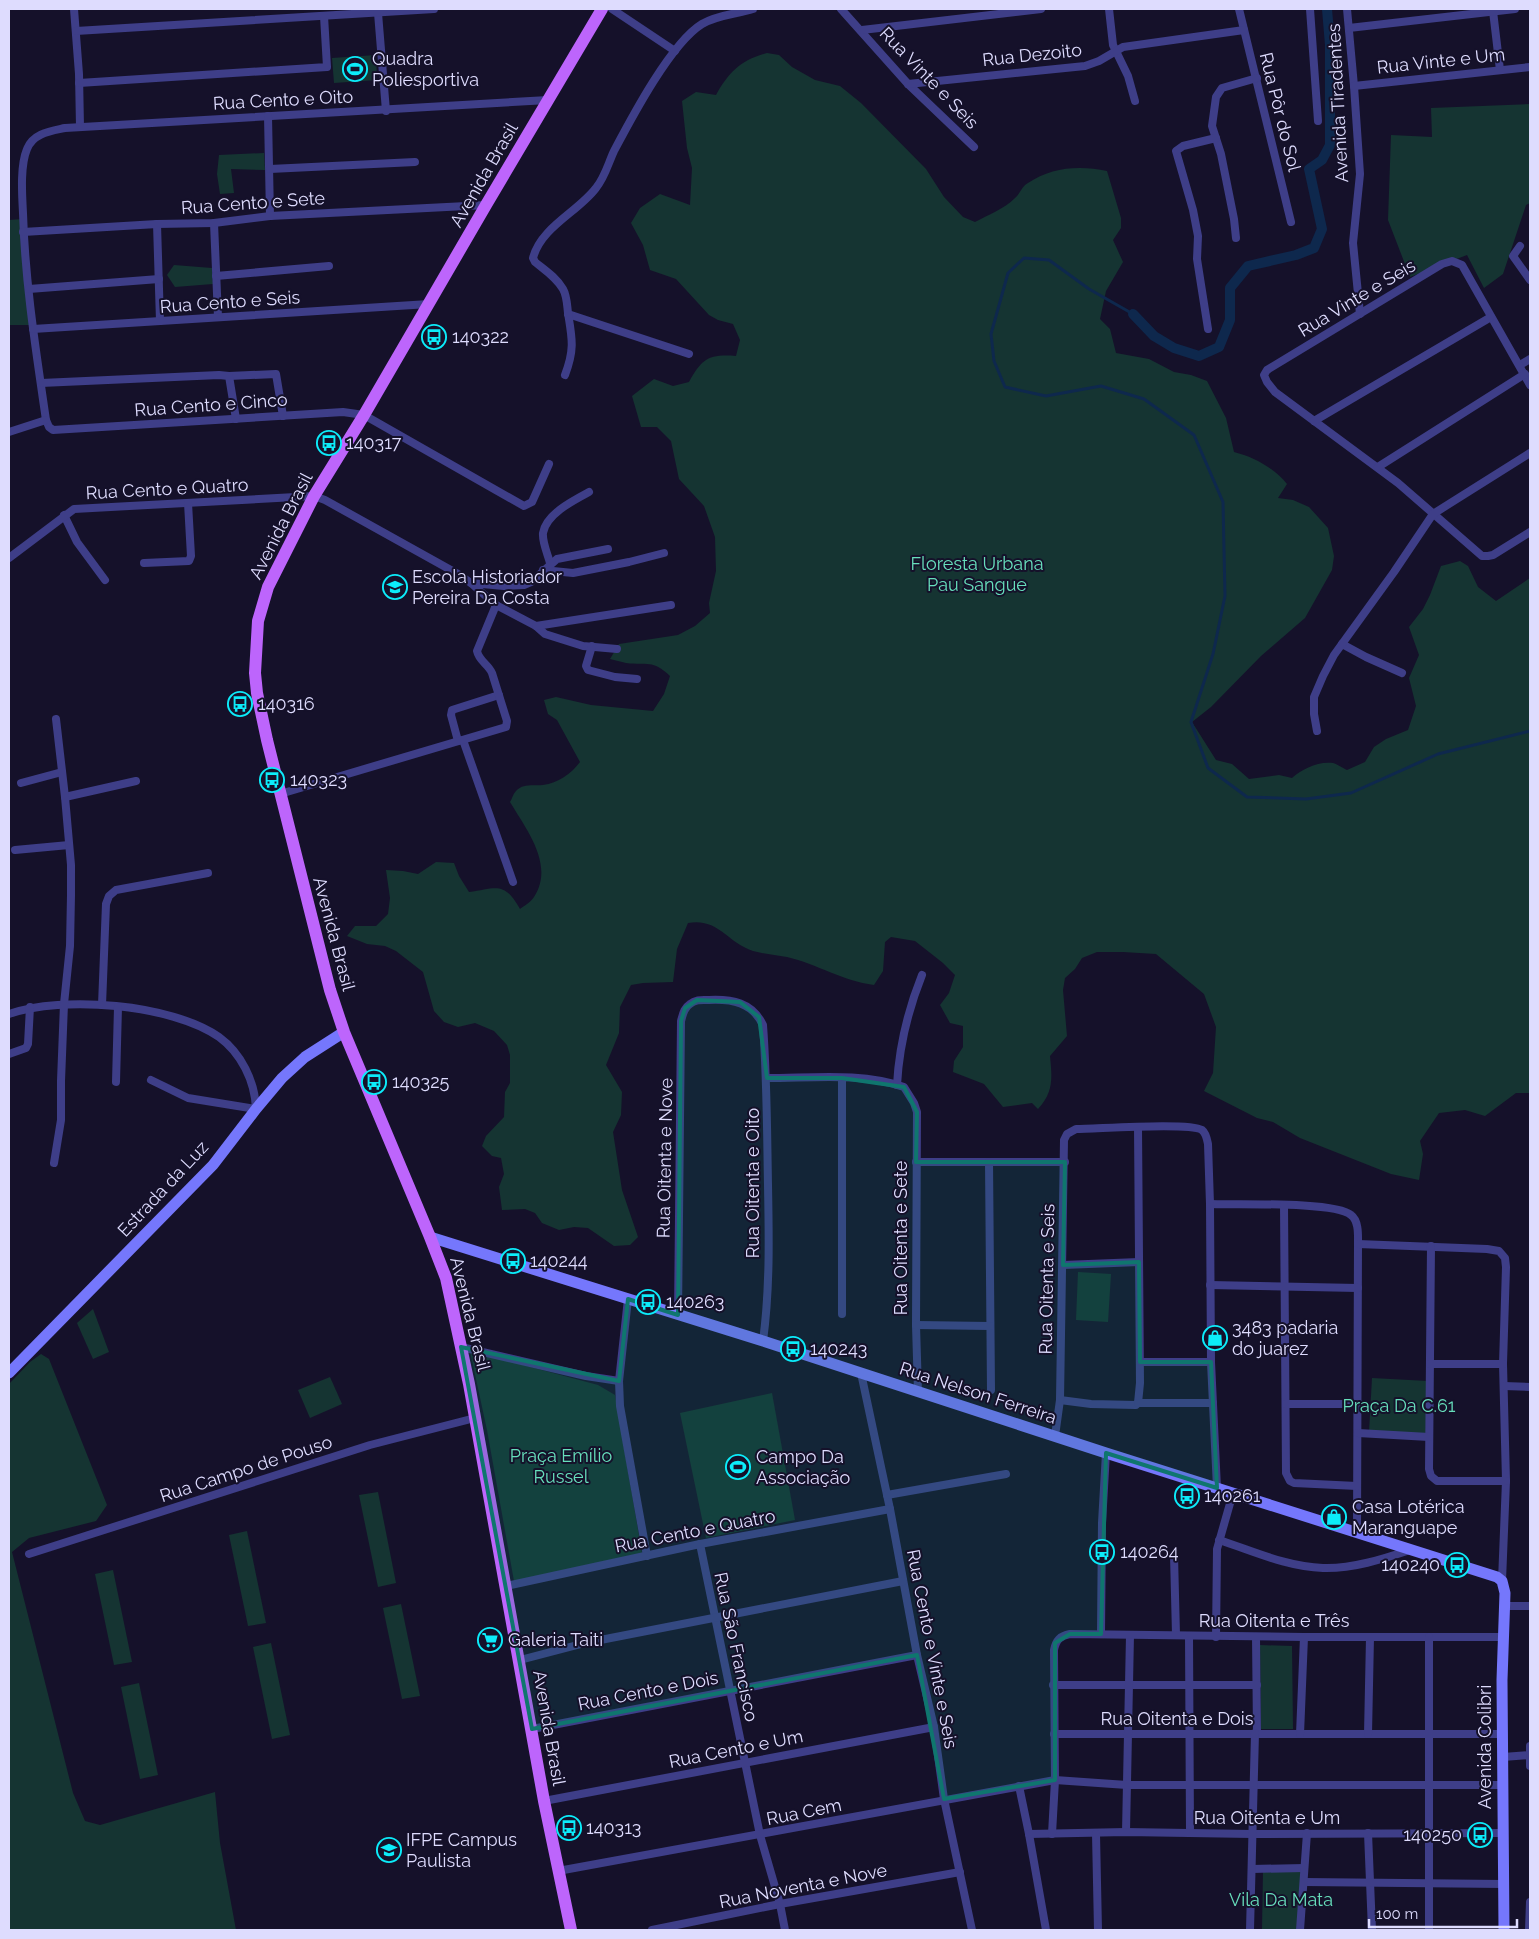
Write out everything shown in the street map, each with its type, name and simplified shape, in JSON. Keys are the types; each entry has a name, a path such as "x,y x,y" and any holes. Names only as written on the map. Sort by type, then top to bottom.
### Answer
{"main road":[{"name":"Avenida Brasil","path":"571,1930 544,1801 475,1418 446,1278 344,1032 330,990 280,794 257,693 255,673 258,621 268,587 314,496 364,415 602,9"},
{"name":"Estrada da Luz","path":"9,1373 213,1165 282,1078 305,1057 344,1032"},
{"name":"Rua Nelson Ferreira","path":"430,1237 763,1341 1106,1453 1488,1573 1502,1581"},
{"name":"Avenida Colibri","path":"1502,1581 1505,1593 1502,1637 1504,1930"}],"street":[{"path":"74,9 80,127"},
{"path":"76,31 434,9"},
{"path":"612,9 675,51"},
{"path":"565,374 572,347 572,335 563,290 547,271 535,262 533,258 536,250 550,231 594,190 602,180 614,152 675,51 701,24 714,18 753,9"},
{"name":"Rua Vinte e Seis","path":"841,9 862,30 908,84 974,147"},
{"path":"862,30 1041,9"},
{"path":"1109,9 1115,51 1128,76 1135,101"},
{"name":"Rua Pôr do Sol","path":"1239,9 1291,222"},
{"path":"1310,9 1318,121"},
{"name":"Avenida Tiradentes","path":"1347,9 1360,174 1353,243 1360,314"},
{"path":"1349,28 1515,9"},
{"path":"1493,12 1500,70"},
{"path":"378,13 386,111"},
{"path":"79,84 328,67 324,16"},
{"name":"Rua Dezoito","path":"908,84 1085,66 1123,48 1244,30"},
{"name":"Rua Vinte e Um","path":"1354,86 1530,67"},
{"path":"1236,238 1222,160 1212,126 1214,105 1219,91 1228,85 1257,78"},
{"name":"Rua Cento e Oito","path":"24,232 23,172 27,148 33,140 42,134 80,127 386,111 548,100"},
{"path":"268,116 270,216"},
{"path":"1208,329 1197,259 1198,236 1193,210 1176,151 1183,146 1216,138"},
{"path":"270,169 415,162"},
{"name":"Rua Cento e Sete","path":"24,232 157,224 214,223 270,216 486,205"},
{"path":"214,223 218,317"},
{"path":"157,224 160,321"},
{"path":"9,432 46,420 33,330 24,232"},
{"path":"1520,246 1514,256 1530,280"},
{"name":"Rua Vinte e Seis","path":"1314,421 1275,392 1264,378 1267,370 1448,262 1458,262 1462,265 1492,317"},
{"path":"216,276 330,266"},
{"path":"29,289 159,279"},
{"name":"Rua Cento e Seis","path":"33,330 429,304"},
{"path":"568,314 689,354"},
{"path":"1530,385 1492,317 1314,421 1378,467 1482,556 1493,555 1530,532"},
{"path":"1520,365 1530,359"},
{"path":"41,383 276,374 283,416"},
{"path":"1378,467 1525,374"},
{"path":"229,376 236,419"},
{"name":"Rua Cento e Cinco","path":"46,420 49,427 53,430 60,430 343,412 364,415"},
{"path":"364,415 524,506 532,502 549,464"},
{"path":"1317,731 1314,697 1322,676 1342,644 1433,514 1530,453"},
{"path":"550,563 543,538 545,528 561,509 589,492"},
{"path":"314,496 325,500 472,582 496,605 536,626 545,634 554,638 618,650"},
{"name":"Rua Cento e Quatro","path":"9,558 74,509 314,496"},
{"path":"144,563 189,561 191,556 188,503"},
{"path":"64,515 78,542 105,580"},
{"path":"472,582 504,586 524,585 531,582 550,563 562,558 608,549"},
{"path":"543,570 573,573 664,553"},
{"path":"280,794 506,727 507,721 490,668 478,657 477,652 496,605"},
{"path":"536,626 671,605"},
{"path":"1342,644 1366,658 1402,673"},
{"path":"592,646 586,666 590,672 637,679"},
{"path":"499,695 452,710 451,715 513,882"},
{"path":"54,1163 61,1120 64,1004 70,937 71,865 56,719"},
{"path":"21,783 62,772"},
{"path":"65,797 136,780"},
{"path":"15,850 69,845"},
{"path":"102,1006 106,904 111,893 116,890 208,873"},
{"path":"767,1078 842,1078 901,1086 900,1059 909,1010 922,975"},
{"name":"Rua Oitenta e Nove","path":"678,1316 681,1021 685,1008 690,1003 697,1000 727,999 740,1002 752,1010 759,1017 763,1025"},
{"path":"9,1014 30,1007 64,1004 118,1007 169,1016 201,1027 218,1036 240,1059 256,1094 256,1109 188,1098 151,1080"},
{"path":"9,1054 26,1048 28,1044 30,1007"},
{"path":"116,1082 118,1007"},
{"name":"Rua Oitenta e Oito","path":"763,1025 767,1078 768,1243 766,1317 763,1341"},
{"path":"842,1078 842,1314"},
{"name":"Rua Oitenta e Sete","path":"901,1086 914,1103 917,1112 916,1325 918,1392"},
{"path":"1137,1404 1140,1362 1138,1127 1194,1128 1203,1130 1208,1144 1211,1362 1217,1488"},
{"name":"Rua Oitenta e Seis","path":"1055,1436 1060,1400 1064,1140 1067,1134 1076,1129 1138,1127"},
{"path":"916,1162 1065,1162"},
{"path":"989,1162 991,1390"},
{"path":"1210,1204 1322,1206 1344,1211 1351,1214 1355,1220 1358,1244 1359,1404 1357,1532"},
{"path":"1284,1205 1286,1473 1288,1478 1294,1483 1357,1486"},
{"path":"1358,1244 1487,1249 1499,1251 1502,1254 1506,1267 1503,1364 1506,1481 1502,1581"},
{"path":"1431,1246 1429,1469 1434,1480 1437,1481 1506,1481"},
{"path":"1063,1265 1139,1262"},
{"path":"1210,1284 1358,1288"},
{"path":"628,1299 619,1382 620,1406 647,1556"},
{"path":"916,1325 990,1326"},
{"path":"461,1347 619,1382"},
{"path":"1140,1362 1211,1362"},
{"path":"1430,1364 1503,1364"},
{"name":"Rua Cento e Vinte e Seis","path":"861,1373 934,1727 944,1799 972,1930"},
{"path":"1504,1386 1530,1387"},
{"path":"1060,1400 1091,1404 1213,1402"},
{"path":"1286,1404 1359,1404"},
{"name":"Rua Campo de Pouso","path":"28,1554 370,1445 475,1418"},
{"path":"1358,1434 1429,1437"},
{"path":"1102,1634 1102,1524 1106,1453"},
{"path":"887,1495 1006,1474"},
{"path":"1216,1637 1216,1568 1219,1540 1232,1493"},
{"name":"Rua Cento e Quatro","path":"506,1586 700,1544 890,1508"},
{"path":"1219,1540 1283,1561 1324,1568 1342,1567 1412,1549"},
{"name":"Rua São Francisco","path":"700,1544 744,1764 760,1835 780,1904 784,1930"},
{"path":"1174,1555 1176,1635"},
{"path":"520,1660 585,1643 903,1581"},
{"path":"1504,1606 1530,1606"},
{"name":"Rua Oitenta e Três","path":"1053,1685 1055,1643 1062,1636 1070,1634 1216,1637 1502,1637"},
{"path":"1126,1832 1127,1686 1130,1635"},
{"path":"1189,1636 1190,1832"},
{"path":"1368,1734 1370,1636"},
{"path":"1250,1930 1257,1685 1256,1637"},
{"path":"1300,1734 1304,1637"},
{"path":"1429,1637 1429,1930"},
{"name":"Rua Cento e Dois","path":"532,1729 918,1655"},
{"path":"1052,1834 1055,1780 1053,1685 1257,1685"},
{"name":"Rua Cento e Um","path":"544,1801 934,1727"},
{"name":"Rua Oitenta e Dois","path":"1054,1734 1502,1734"},
{"path":"1530,1746 1530,1766"},
{"path":"1503,1757 1530,1755"},
{"name":"Rua Cem","path":"558,1871 1055,1780 1127,1785 1502,1785"},
{"path":"1019,1786 1030,1834 1046,1930"},
{"name":"Rua Oitenta e Um","path":"1030,1834 1126,1832 1252,1834 1504,1833"},
{"path":"1300,1930 1307,1833"},
{"path":"1368,1833 1372,1930"},
{"path":"1096,1834 1098,1930 1107,1930"},
{"path":"1252,1869 1304,1868"},
{"name":"Rua Noventa e Nove","path":"652,1930 780,1904 960,1872"},
{"path":"1304,1882 1504,1884"},
{"path":"1529,1930 1530,1902"}],"highlighted area":[{"path":"697,1000 740,1002 759,1017 767,1078 842,1078 904,1087 917,1112 916,1162 1065,1162 1063,1265 1139,1262 1140,1362 1211,1362 1217,1488 1106,1453 1101,1634 1070,1634 1055,1643 1055,1780 944,1799 917,1655 532,1729 461,1347 619,1381 628,1299 678,1315 681,1021 685,1008"}],"green space":[{"name":"Floresta Urbana Pau Sangue","path":"767,53 779,55 792,67 815,80 840,86 861,103 926,169 944,197 963,217 975,222 996,212 1017,196 1026,184 1046,174 1076,168 1107,171 1121,218 1121,228 1113,240 1123,262 1106,291 1100,319 1110,329 1116,353 1149,359 1174,372 1191,375 1207,381 1226,418 1234,452 1263,464 1282,478 1287,484 1278,498 1293,500 1309,507 1328,528 1334,556 1332,570 1305,618 1261,656 1211,707 1192,722 1216,760 1232,764 1249,779 1279,775 1292,778 1311,766 1322,763 1335,764 1347,770 1365,762 1374,747 1386,739 1408,730 1416,706 1409,678 1419,655 1409,627 1423,609 1441,566 1460,561 1468,566 1478,587 1496,601 1530,578 1530,1093 1516,1093 1485,1116 1465,1110 1439,1113 1420,1141 1423,1154 1419,1180 1391,1174 1300,1138 1273,1122 1257,1118 1204,1091 1213,1073 1216,1027 1204,994 1156,954 1097,952 1082,958 1075,969 1065,978 1063,990 1067,1036 1050,1056 1051,1084 1047,1096 1038,1109 1032,1103 1003,1107 984,1084 953,1072 954,1061 963,1047 963,1026 950,1023 940,1005 949,993 955,975 915,941 891,937 885,942 883,971 874,985 852,980 798,960 753,951 715,927 699,922 688,923 677,949 673,982 631,985 620,1007 619,1033 606,1065 622,1092 621,1115 613,1132 622,1190 638,1237 630,1245 614,1246 588,1228 574,1227 559,1230 542,1223 535,1213 525,1209 502,1210 499,1187 504,1174 501,1158 492,1156 482,1146 486,1136 504,1117 505,1092 510,1083 510,1055 507,1045 494,1031 475,1023 458,1027 444,1022 434,1011 423,972 396,951 385,946 367,944 347,936 355,926 376,926 388,914 390,898 386,870 418,874 436,862 454,863 459,876 469,892 499,888 509,894 520,909 529,902 540,885 540,860 530,835 510,802 519,788 543,785 559,780 573,770 580,762 557,720 548,714 544,700 556,697 591,705 653,711 664,694 670,676 654,665 626,663 610,659 619,644 678,635 695,626 710,613 709,603 716,571 715,537 704,506 679,479 671,441 657,427 641,427 632,396 654,379 673,386 689,382 702,363 712,357 736,356 740,340 733,324 718,320 709,315 676,279 650,270 643,245 631,223 640,208 660,194 690,205 692,168 687,148 682,101 696,92 716,95 731,73 743,63"},
{"name":"Quadra Poliesportiva","path":"376,55 377,80 334,83 332,58"},
{"path":"1530,104 1530,203 1526,205 1503,274 1484,288 1467,255 1410,277 1388,220 1391,135 1432,137 1431,108"},
{"path":"264,153 265,170 231,169 234,193 220,194 217,174 219,155"},
{"path":"23,219 33,325 9,325 9,220"},
{"path":"174,265 212,268 213,284 175,287 167,275"},
{"path":"1078,1272 1111,1274 1108,1322 1076,1320"},
{"path":"93,1309 109,1352 93,1359 77,1323"},
{"name":"Praça Emílio Russel","path":"470,1351 598,1385 615,1395 642,1553 514,1581 487,1430"},
{"path":"41,1354 49,1359 107,1505 96,1521 29,1538 12,1552 73,1793 85,1821 100,1825 215,1792 220,1843 236,1930 9,1930 9,1384 30,1362"},
{"path":"330,1377 342,1404 310,1418 298,1390"},
{"name":"Praça Da C.61","path":"1372,1378 1428,1381 1428,1436 1369,1432"},
{"name":"Campo Da Associação","path":"772,1393 795,1520 706,1538 680,1413"},
{"path":"378,1492 396,1583 378,1587 359,1495"},
{"path":"247,1531 266,1623 248,1626 229,1535"},
{"path":"113,1570 132,1662 114,1665 95,1574"},
{"path":"401,1604 420,1696 402,1699 383,1608"},
{"path":"271,1643 290,1735 272,1739 253,1647"},
{"path":"1260,1645 1292,1646 1293,1729 1261,1729"},
{"path":"139,1683 158,1775 140,1779 121,1687"},
{"name":"Vila Da Mata","path":"1263,1870 1303,1870 1298,1930 1262,1929"}],"waterway":[{"path":"1133,314 1154,336 1174,348 1199,356 1219,347 1230,320 1230,288 1248,266 1296,255 1314,248 1322,229 1309,169 1322,160 1330,145 1330,45 1327,9"},
{"path":"1133,314 1089,289 1049,260 1024,258 1008,273 991,334 994,361 1005,387 1046,396 1101,386 1144,399 1194,435 1223,502 1225,596 1213,654 1191,722 1208,768 1247,797 1306,799 1351,793 1438,754 1530,731"}],"place":[{"name":"Quadra Poliesportiva","path":"355,69"},
{"name":"140322","path":"434,337"},
{"name":"140317","path":"329,443"},
{"name":"Escola Historiador Pereira Da Costa","path":"395,587"},
{"name":"140316","path":"240,704"},
{"name":"140323","path":"272,780"},
{"name":"140325","path":"374,1082"},
{"name":"140244","path":"513,1261"},
{"name":"140263","path":"648,1302"},
{"name":"3483 padaria do juarez","path":"1215,1338"},
{"name":"140243","path":"793,1349"},
{"name":"Campo Da Associação","path":"738,1467"},
{"name":"140261","path":"1187,1496"},
{"name":"Casa Lotérica Maranguape","path":"1334,1517"},
{"name":"140264","path":"1102,1552"},
{"name":"140240","path":"1457,1565"},
{"name":"Galeria Taiti","path":"490,1640"},
{"name":"140313","path":"569,1828"},
{"name":"140250","path":"1480,1835"},
{"name":"IFPE Campus Paulista","path":"389,1850"}]}
